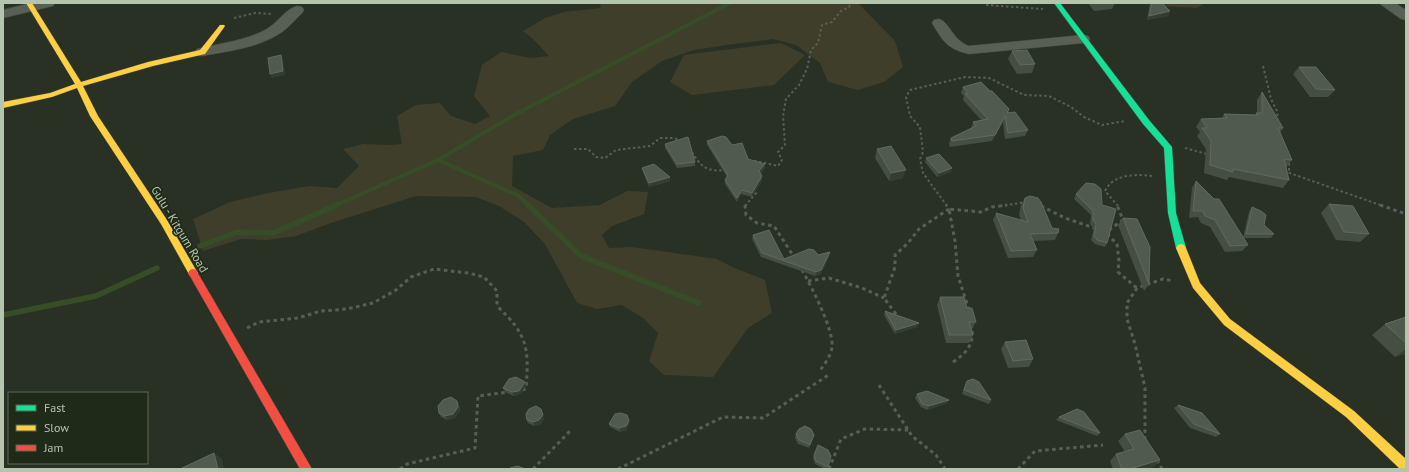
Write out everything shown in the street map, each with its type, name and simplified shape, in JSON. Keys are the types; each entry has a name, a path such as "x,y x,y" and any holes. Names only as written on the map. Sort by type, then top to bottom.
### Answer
{"street":[{"path":"3,14 30,5 48,3"},
{"path":"1057,3 1083,39 1115,78 1146,122 1168,147 1172,213 1182,254 1196,285 1227,322 1350,414 1406,467"},
{"path":"1386,3 1406,16"},
{"name":"Gulu - Kitgum Road","path":"30,5 79,85 94,116 164,222 233,345 306,469"},
{"path":"3,105 52,95 79,85 151,64 268,35 277,29 297,10"},
{"path":"939,22 952,43 961,49 969,50 1083,39"},
{"path":"202,52 222,26"}],"path":[{"path":"748,161 755,159 771,166 778,166 782,160 778,152 786,145 783,116 786,99 799,85 807,69 811,50 818,43 822,25 832,22 842,11 849,7 850,3"},
{"path":"986,5 1035,8 1063,12"},
{"path":"231,19 255,13 267,15 297,10"},
{"path":"1263,66 1271,99 1277,111 1279,125"},
{"path":"970,313 958,276 955,241 949,209 923,173 920,158 923,152 923,143 920,127 910,116 906,98 910,90 966,77 989,78 1024,95 1049,96 1071,107 1084,117 1102,125 1124,121 1146,122"},
{"path":"574,149 588,149 596,157 606,158 616,150 650,146 660,138 682,139 686,145"},
{"path":"1168,147 1184,148 1209,155"},
{"path":"691,150 699,164 714,171 726,170"},
{"path":"1288,159 1289,172"},
{"path":"1282,170 1406,214"},
{"path":"1137,288 1118,272 1119,261 1117,244 1106,233 1123,220 1118,206 1104,191 1110,183 1123,177 1139,174 1169,178"},
{"path":"753,187 756,193 745,205 746,215 757,223 774,226 795,258"},
{"path":"884,298 895,267 895,255 908,243 919,229 949,209 981,212 992,207 1024,201 1031,203"},
{"path":"1038,205 1100,231"},
{"path":"798,264 808,280 828,325 833,346 819,372"},
{"path":"233,345 245,329 259,322 298,318 321,311 347,309 372,303 396,290 411,277 434,269 468,273 484,277 497,291 498,306 509,317 525,342 526,389 518,390"},
{"path":"808,280 829,278 862,288 884,298 896,314"},
{"path":"1148,446 1145,440 1145,388 1135,344 1127,319 1126,303 1137,288 1163,279 1196,285"},
{"path":"953,362 966,353 974,338 972,326"},
{"path":"618,469 724,418 763,418 830,374"},
{"path":"879,385 912,436 936,455 946,469"},
{"path":"400,469 407,464 474,448 478,396 510,391"},
{"path":"533,469 572,429"},
{"path":"829,469 841,439 865,429 908,430"},
{"path":"1018,469 1035,451 1103,445"},
{"path":"1155,457 1162,469"}],"shaded area":[{"path":"601,3 858,3 895,41 903,67 884,82 858,90 828,82 820,63 796,45 773,39 694,50 662,61 632,82 615,106 573,119 550,135 543,150 513,156 512,186 552,208 600,205 627,191 648,192 644,214 612,226 602,235 609,248 632,247 717,259 732,267 765,280 772,313 748,328 713,377 664,375 649,361 658,333 643,318 622,305 597,309 577,303 545,244 524,222 499,206 476,197 416,196 331,223 296,236 267,240 241,239 203,251 193,219 230,202 268,193 309,186 337,188 359,166 343,149 363,144 402,144 397,116 416,105 440,103 451,116 475,124 490,116 474,96 482,65 501,52 530,58 549,56 523,31 545,18 564,12 600,8"},
{"path":"1155,3 1205,3 1197,8 1158,6"},
{"path":"781,43 805,55 774,85 692,95 670,82 684,55"}],"building":[{"path":"1152,3 1162,3 1170,11 1149,16"},
{"path":"1027,50 1035,64 1020,65 1012,51"},
{"path":"281,55 283,71 270,74 268,58"},
{"path":"1299,67 1316,67 1335,90 1316,89"},
{"path":"981,82 1009,109 1007,113 1015,112 1028,130 1008,133 1005,116 995,135 952,141 951,138 976,126 973,122 988,119 965,94 968,93 963,87"},
{"path":"1262,92 1283,128 1278,128 1292,160 1284,159 1289,180 1233,169 1233,172 1210,165 1211,141 1202,128 1207,128 1201,119 1227,118 1224,114 1258,115 1256,113 1262,113"},
{"path":"722,136 726,137 732,145 742,143 748,159 765,164 759,171 762,176 752,193 742,190 737,198 725,180 728,175 707,141"},
{"path":"688,137 695,162 677,164 665,144"},
{"path":"891,146 906,170 891,173 877,149"},
{"path":"939,154 952,168 939,173 926,158"},
{"path":"654,164 670,177 649,183 642,168"},
{"path":"1196,181 1214,199 1219,199 1248,245 1230,246 1215,220 1205,216 1203,211 1193,211"},
{"path":"1086,183 1095,184 1101,189 1102,205 1116,209 1107,243 1097,240 1094,236 1096,224 1093,220 1093,211 1076,194"},
{"path":"1030,196 1038,198 1052,228 1059,229 1058,233 1030,234 1037,250 1011,251 996,213 1028,222 1023,208 1025,198"},
{"path":"1329,204 1353,206 1369,234 1344,232"},
{"path":"1252,207 1266,215 1264,225 1274,234 1246,234"},
{"path":"1123,218 1137,219 1150,247 1149,284"},
{"path":"769,230 784,259 809,249 814,250 818,255 830,252 821,270 816,272 762,253 753,235"},
{"path":"940,297 964,297 967,308 972,308 976,322 969,322 973,335 949,335"},
{"path":"885,311 919,323 896,330"},
{"path":"1406,317 1406,343 1385,324"},
{"path":"1026,340 1033,359 1013,361 1005,342"},
{"path":"516,377 525,382 519,391 512,392 503,388 509,379"},
{"path":"973,379 979,382 991,400 964,390 967,381"},
{"path":"927,391 949,400 929,406 922,404 917,394"},
{"path":"451,397 457,401 458,407 453,414 445,416 439,413 438,406 443,400"},
{"path":"1178,405 1202,413 1220,434 1194,424"},
{"path":"536,406 541,409 543,415 539,420 533,422 527,420 526,414 529,409"},
{"path":"1077,409 1084,412 1100,433 1059,417"},
{"path":"621,413 627,415 629,421 626,426 619,428 609,424 615,414"},
{"path":"805,426 811,429 814,435 810,445 799,440 796,434 799,429"},
{"path":"1140,430 1160,460 1129,469 1122,469 1116,454 1134,449 1125,434"},
{"path":"818,445 828,450 831,456 828,467 816,461 814,455"},
{"path":"214,453 218,469 180,469"},
{"path":"518,466 525,469 510,469 510,468"}],"waterway":[{"path":"438,160 514,115 730,3"},
{"path":"334,206 438,160"},
{"path":"438,160 519,196 528,205"},
{"path":"200,246 237,232 273,233 337,205"},
{"path":"528,205 581,256 699,303"},
{"path":"3,315 96,296 157,268"}],"traffic: fast":[{"path":"1057,3 1146,122 1168,147 1172,213 1181,248"}],"traffic: slow":[{"path":"29,3 79,85 94,116 164,222 193,273"},
{"path":"3,105 52,95 79,85 151,64 202,52 222,26"},
{"path":"1181,248 1196,285 1227,322 1350,414 1406,467"}],"traffic: jam":[{"path":"193,273 306,469"}]}
